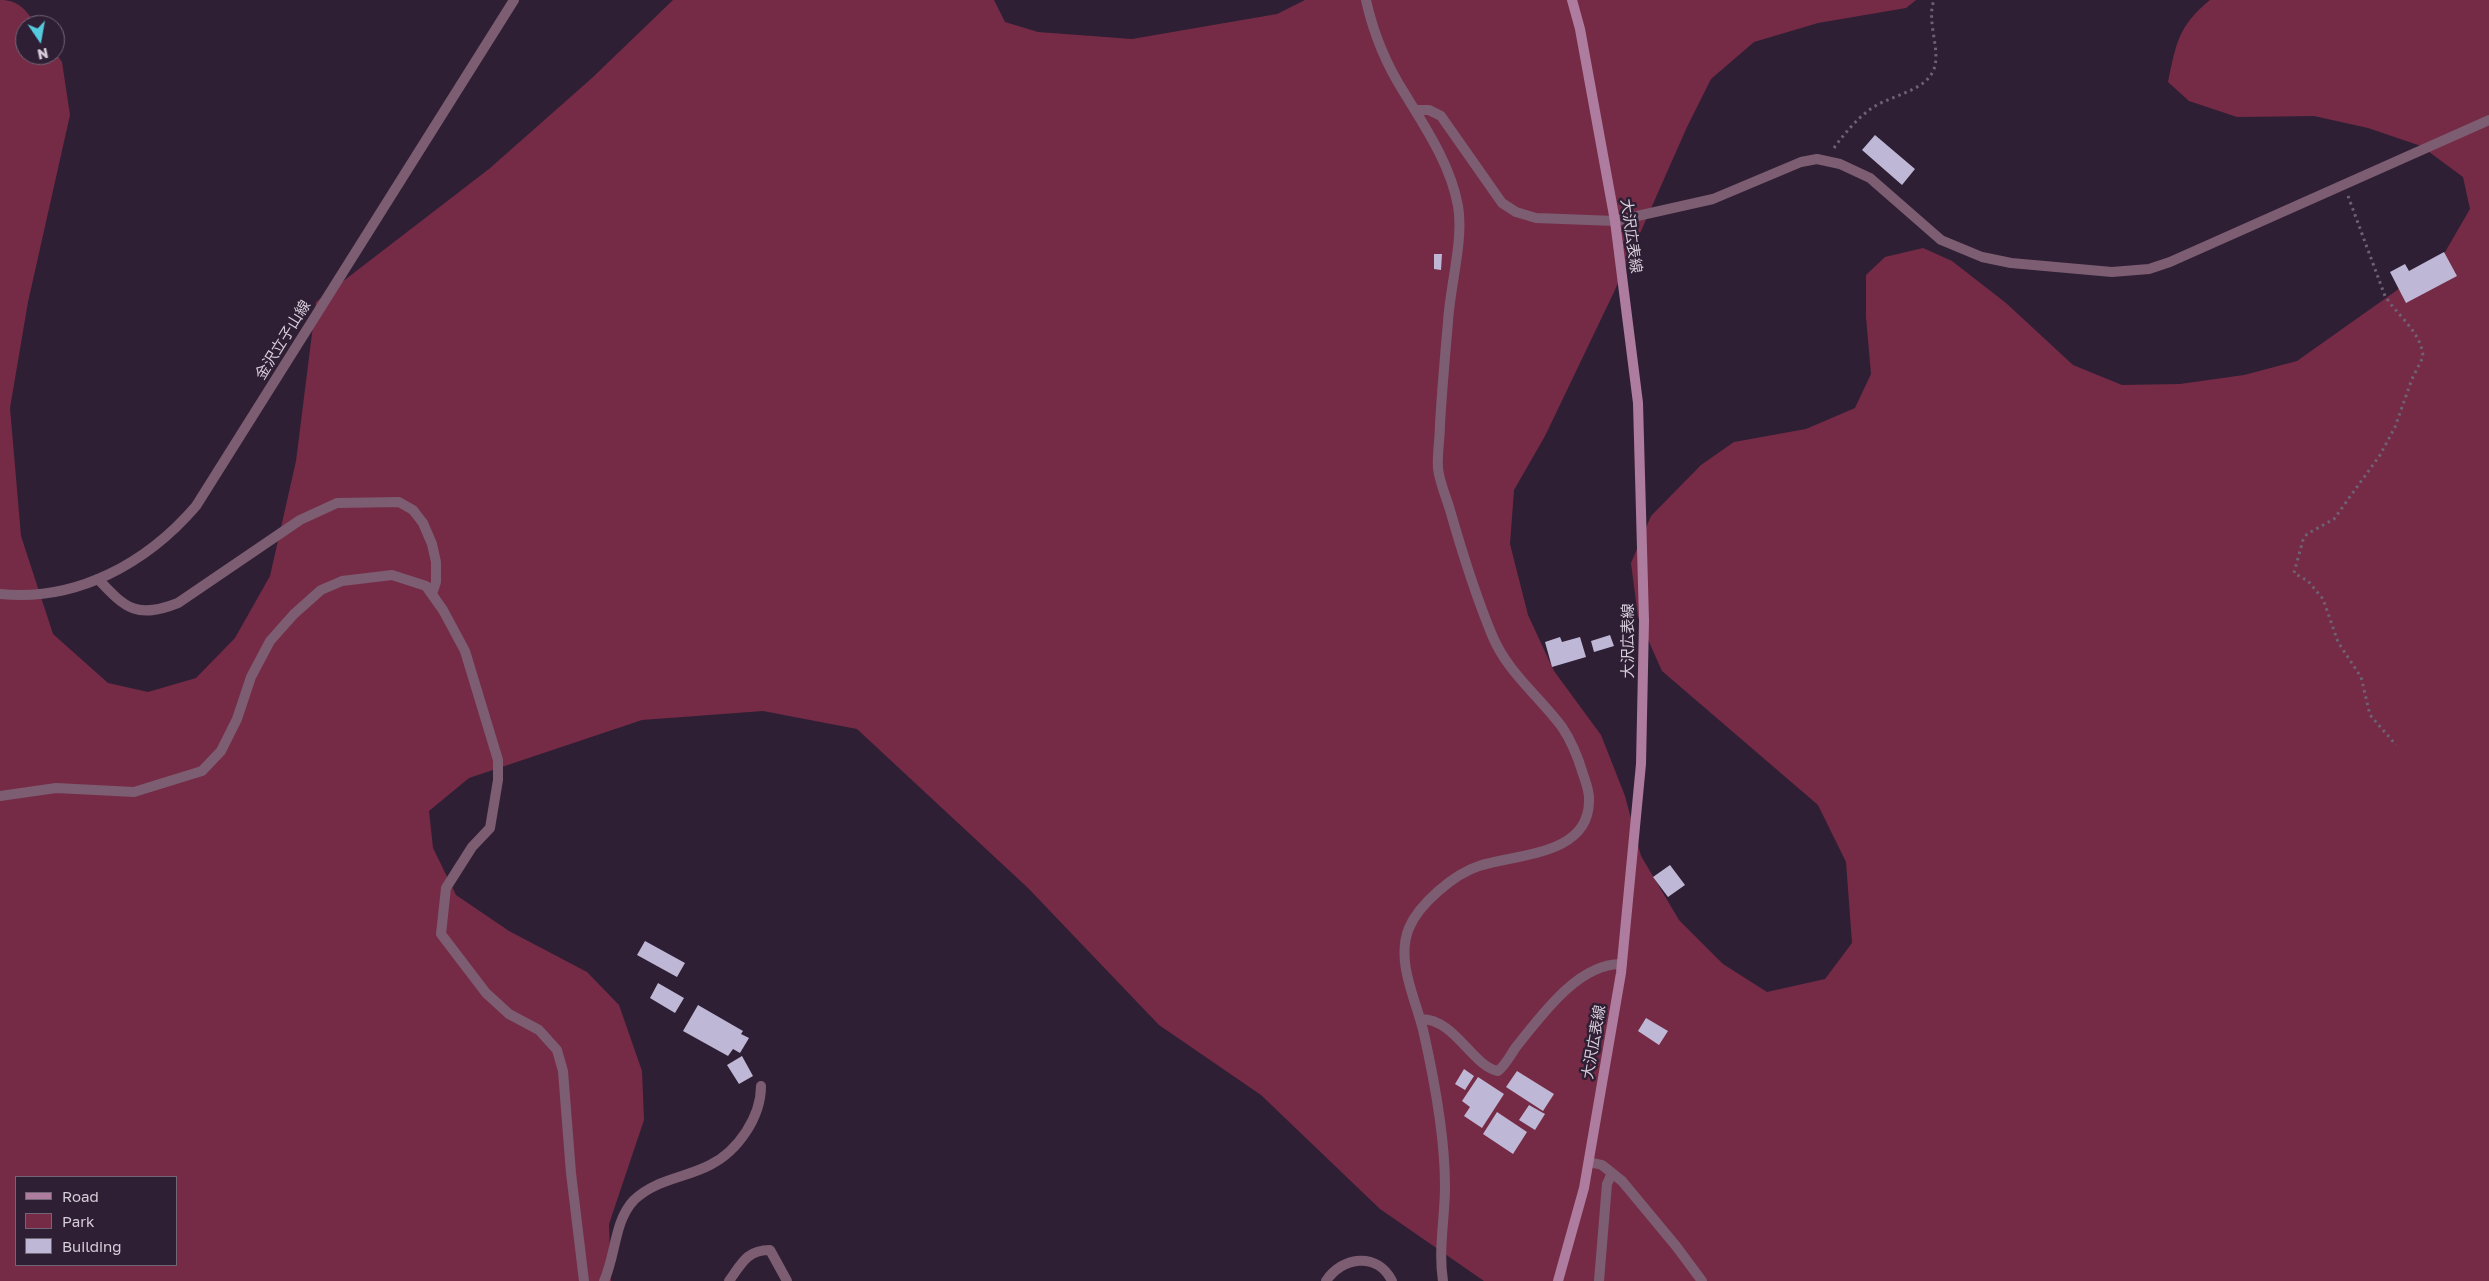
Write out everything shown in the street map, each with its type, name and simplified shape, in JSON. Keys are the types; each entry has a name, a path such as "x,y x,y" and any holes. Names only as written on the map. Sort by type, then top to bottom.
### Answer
{"main road":[{"name":"大沢広表線","path":"1558,1281 1584,1188 1622,964 1641,764 1644,621 1638,403 1614,220 1580,29 1572,0"}],"street":[{"name":"金沢立子山線","path":"0,594 38,594 98,579 125,567 151,550 178,528 196,506 514,0"},
{"path":"1366,0 1371,26 1404,93 1416,110 1449,174 1458,204 1461,228 1449,304 1438,468 1462,551 1494,639 1525,686 1564,730 1576,752 1588,787 1590,801 1587,816 1578,831 1560,845 1528,857 1478,866 1457,876 1420,908 1408,930 1405,952 1411,992 1421,1019 1432,1069 1444,1155 1445,1190 1439,1260 1443,1281"},
{"path":"1416,110 1429,110 1441,116 1502,203 1516,212 1536,218 1552,220 1614,220 1713,199 1801,162 1816,159 1854,170 1870,178 1941,240 1962,251 2011,263 2112,272 2149,269 2170,262 2489,120"},
{"path":"98,579 129,608 139,611 161,609 178,603 300,520 322,508 337,502 399,502 413,510 423,523 432,544 436,568 436,582 432,594"},
{"path":"0,796 23,791 56,788 134,792 202,772 221,750 237,718 250,677 270,641 294,614 320,590 342,581 392,575 426,586 465,651 498,760 498,780 490,828 472,847 446,888 441,934 486,993 509,1014 539,1030 557,1050 563,1071 571,1173 584,1281"},
{"path":"1421,1019 1433,1021 1443,1026 1488,1067 1498,1071 1543,1012 1564,992 1603,966 1622,964"},
{"path":"604,1281 626,1209 648,1189 666,1180 711,1165 734,1146 758,1111 761,1086"},
{"path":"1589,1162 1602,1165 1622,1181 1702,1281"},
{"path":"1599,1281 1607,1184 1612,1173"},
{"path":"729,1281 755,1250 770,1250 787,1281"},
{"path":"1326,1281 1346,1264 1365,1261 1382,1266 1392,1281"}],"path":[{"path":"1827,162 1843,135 1868,111 1891,97 1922,85 1928,79 1935,67 1931,13 1934,0"},
{"path":"2344,184 2385,296 2393,310 2418,338 2423,348 2423,357 2412,379 2396,427 2380,455 2358,489 2334,519 2307,534 2303,540 2294,573 2308,581 2323,599 2338,642 2361,677 2370,715 2396,745"}],"green space":[{"path":"0,0 7,0 17,4 29,15 15,15 15,65 62,65 70,115 28,302 10,408 21,536 53,634 108,683 148,692 196,678 235,638 270,576 296,461 316,302 489,169 592,78 673,0 994,0 1005,22 1038,32 1132,39 1277,14 1305,0 1916,0 1906,8 1818,23 1754,42 1711,79 1687,127 1614,292 1545,436 1514,490 1510,544 1528,615 1554,671 1601,735 1625,796 1641,856 1679,920 1723,964 1767,992 1825,979 1852,943 1846,862 1818,805 1662,671 1638,617 1631,563 1651,516 1701,465 1734,442 1806,429 1855,408 1871,374 1866,317 1866,275 1885,257 1923,248 1952,261 2006,303 2073,365 2122,385 2180,384 2244,375 2297,361 2441,259 2470,209 2463,177 2421,146 2368,128 2314,116 2237,117 2189,101 2168,82 2180,36 2191,18 2210,0 2489,0 2489,1281 1484,1281 1380,1209 1261,1095 1159,1025 1028,888 857,729 763,711 642,720 469,778 429,811 433,848 456,895 509,931 587,972 619,1005 642,1071 644,1120 609,1224 611,1281 0,1281"}],"building":[{"path":"1875,135 1915,169 1902,185 1862,150"},
{"path":"2444,252 2457,276 2406,303 2390,272 2405,264 2409,271"},
{"path":"1434,254 1442,254 1441,270 1434,269"},
{"path":"1610,635 1614,646 1594,652 1591,641"},
{"path":"1560,637 1562,642 1580,637 1586,657 1552,667 1545,642"},
{"path":"1670,865 1685,885 1668,897 1653,877"},
{"path":"645,941 685,963 677,977 637,955"},
{"path":"658,983 684,998 675,1013 650,998"},
{"path":"698,1005 743,1031 741,1034 749,1038 740,1053 733,1049 728,1056 683,1031"},
{"path":"1646,1018 1668,1031 1659,1045 1638,1031"},
{"path":"742,1056 753,1076 739,1084 727,1065"},
{"path":"1464,1069 1474,1076 1465,1090 1455,1084"},
{"path":"1517,1071 1554,1094 1543,1111 1506,1087"},
{"path":"1478,1077 1504,1094 1482,1128 1464,1116 1470,1107 1462,1101"},
{"path":"1529,1105 1545,1114 1535,1130 1519,1120"},
{"path":"1497,1112 1527,1132 1513,1154 1483,1134"}]}
